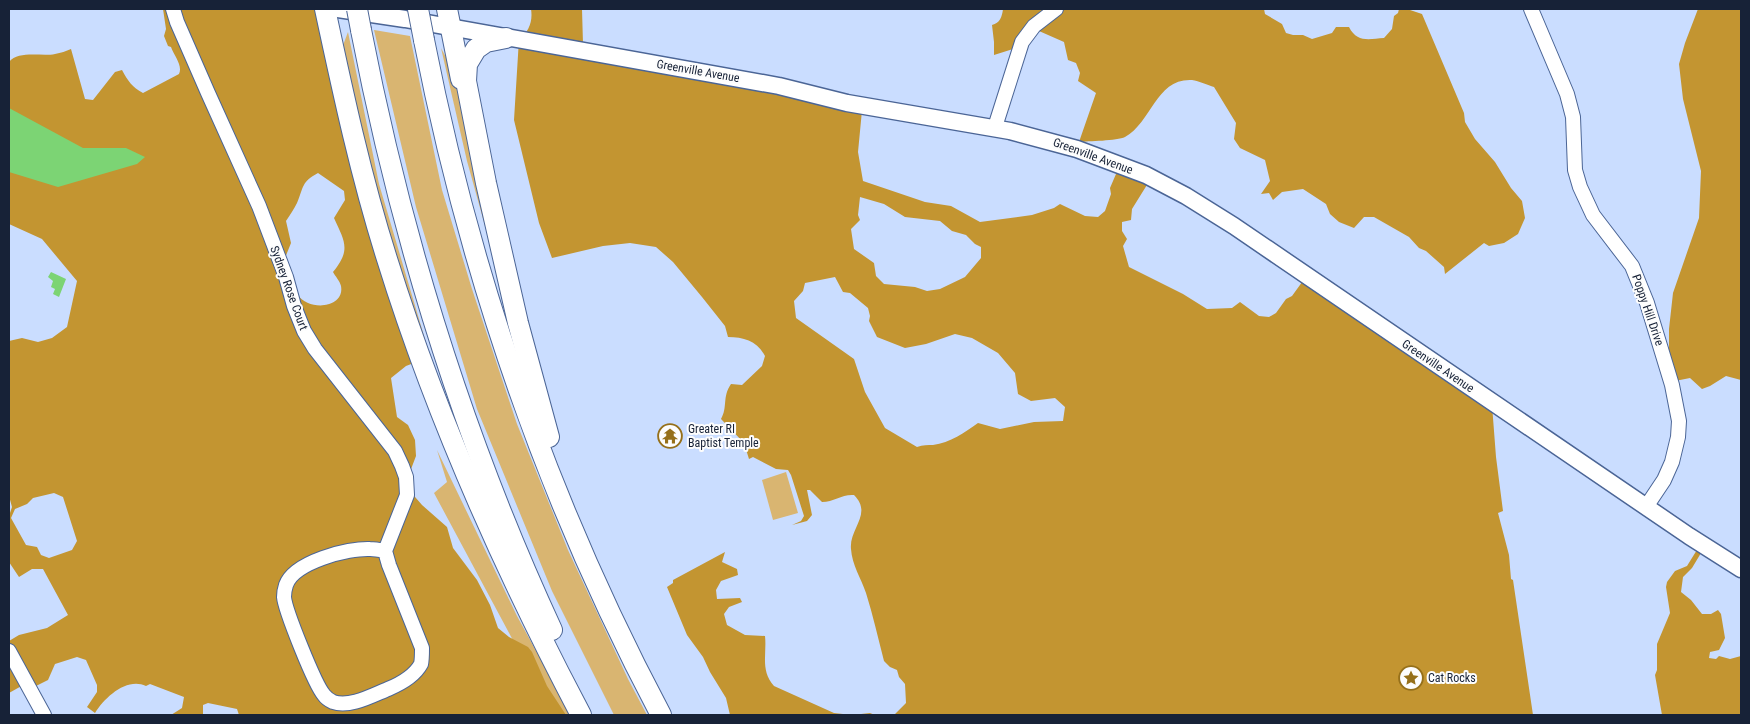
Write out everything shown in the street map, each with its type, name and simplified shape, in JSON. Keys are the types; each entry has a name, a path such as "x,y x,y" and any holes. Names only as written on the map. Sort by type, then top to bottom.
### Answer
{"highway":[{"path":"325,9 368,194 386,258 418,352 490,531 581,715"},
{"path":"357,9 396,186 452,375 509,530 557,640 594,715"},
{"path":"418,9 452,169 481,273 520,392 574,531 622,637 661,715"},
{"path":"448,18 522,339 561,477 574,531"},
{"path":"482,163 466,82 467,64 472,53 480,45 492,40 506,38"}],"main road":[{"name":"Greenville Avenue","path":"338,9 448,18 506,38 779,86 847,103 995,127 1048,140 1086,152 1146,175 1186,196 1234,226 1646,507 1741,568"}],"street":[{"name":"Sydney Rose Court","path":"173,9 177,22 259,206 304,331 315,349 394,451 402,466 406,477 408,495 385,551"},
{"path":"995,127 1022,42 1034,26 1056,9"},
{"name":"Poppy Hill Drive","path":"1531,9 1567,94 1573,117 1575,170 1580,187 1593,214 1632,266 1647,303 1672,385 1679,421 1678,437 1672,462 1664,480 1646,507"},
{"path":"369,548 385,551 422,648 421,663 410,676 394,686 359,700 342,704 332,702 324,696 289,616 284,597 286,585 294,574 307,565 325,557 345,551 369,548"},
{"path":"9,651 44,715"}],"shaded area":[{"path":"163,9 334,9 341,49 419,361 406,366 391,378 397,417 408,425 415,440 416,456 408,477 409,490 422,505 447,527 453,548 477,580 490,605 498,628 509,637 528,647 532,652 547,686 566,715 239,715 237,709 208,703 203,705 203,715 171,715 182,708 184,697 150,684 146,686 131,684 124,686 111,695 95,713 87,707 97,692 97,685 86,660 77,657 55,664 48,680 32,688 25,684 9,693 9,641 19,635 47,628 68,615 43,569 32,569 19,577 9,562 9,516 12,507 9,496 9,341 22,338 38,342 52,338 67,327 77,281 42,239 9,224 9,62 19,56 50,55 71,49 85,99 93,100 115,72 122,70 131,83 143,93 179,74 179,64 164,36 166,29","holes":["318,173 344,191 345,200 334,218 341,233 344,246 342,258 333,272 341,286 341,294 332,303 325,305 310,304 298,295 285,258 291,243 286,221 297,203 306,182","54,493 63,497 77,541 72,550 49,558 41,555 37,547 26,545 11,518 15,509 27,504 33,498"]},
{"path":"531,9 582,9 583,44 863,100 858,152 863,181 925,202 951,206 980,222 1032,215 1054,208 1060,204 1085,216 1098,217 1105,211 1111,194 1110,188 1119,167 1150,180 1132,209 1131,220 1122,222 1122,231 1127,239 1123,246 1129,267 1183,294 1207,309 1232,308 1240,302 1259,316 1269,317 1276,313 1286,299 1292,296 1305,278 1492,405 1503,511 1498,513 1509,555 1511,579 1513,580 1533,715 894,715 906,703 905,684 899,677 897,670 890,667 884,661 869,601 852,555 851,541 861,515 859,502 854,495 822,502 810,490 807,490 812,515 807,521 792,525 801,521 804,516 788,470 776,469 753,457 749,459 744,443 721,419 728,389 731,384 742,385 762,366 765,356 762,351 750,341 728,337 725,326 702,297 673,262 656,247 630,243 603,246 552,258 539,223 514,120 519,39 528,30 531,22","holes":["860,197 884,204 905,217 940,221 952,231 966,235 981,247 981,258 965,277 940,289 927,291 915,287 884,284 876,276 874,263 854,249 851,229 860,220 858,215","835,277 843,292 850,293 868,308 869,321 877,337 905,348 926,344 955,334 972,338 998,353 1015,373 1018,394 1031,401 1055,398 1065,407 1063,421 1034,422 1000,429 978,423 957,437 945,442 917,447 885,428 865,392 854,359 796,318 794,301 803,291 805,283"]},
{"path":"1003,9 1264,9 1265,14 1282,24 1286,33 1303,35 1312,39 1332,33 1336,27 1349,27 1356,36 1364,39 1384,38 1392,29 1394,16 1398,13 1399,9 1407,9 1422,14 1464,113 1465,122 1475,139 1495,162 1511,188 1522,201 1525,218 1518,234 1504,243 1489,246 1484,243 1445,274 1444,267 1426,251 1419,248 1409,237 1374,217 1364,217 1354,228 1339,222 1330,214 1326,204 1303,189 1282,192 1273,200 1269,193 1261,194 1270,181 1265,160 1240,148 1234,139 1236,123 1214,87 1192,80 1180,81 1170,86 1162,93 1142,121 1125,137 1079,142 1096,93 1078,81 1080,73 1076,63 1068,60 1064,42 1039,31 1013,49 994,55 992,25 1000,19"},
{"path":"1698,9 1741,9 1741,380 1726,376 1702,389 1690,378 1675,381 1669,361 1669,329 1673,293 1699,218 1701,171 1683,99 1679,64"},
{"path":"374,30 410,36 442,190 472,289 517,424 568,550 628,679 647,715 614,715 552,591 477,409 416,207"},
{"path":"348,32 379,184 427,346 408,304 371,179 342,48"},
{"path":"441,48 452,69 512,323 467,161"},
{"path":"9,108 83,148 126,148 145,157 137,164 58,187 9,172"},
{"path":"51,272 66,279 59,297 53,294 55,289 51,287 53,281 48,277"},
{"path":"437,450 517,616 571,715 553,715 434,493 447,482"},
{"path":"786,472 798,513 773,520 762,480"},
{"path":"1700,545 1704,548 1692,568 1683,577 1681,592 1691,600 1702,614 1711,614 1718,610 1721,614 1725,638 1719,650 1710,652 1709,658 1716,659 1719,656 1730,659 1741,656 1741,715 1662,715 1655,675 1657,670 1657,644 1670,613 1667,582 1675,571 1687,566"},
{"path":"725,552 722,562 737,569 738,575 721,581 716,590 717,599 740,598 742,602 729,607 724,614 727,625 745,635 765,636 767,674 774,686 834,713 852,715 730,715 726,698 703,657 687,635 667,587 673,583 673,580"},
{"path":"870,713 875,715 852,715"}],"place":[{"name":"Greater RI Baptist Temple","path":"670,436"},
{"name":"Cat Rocks","path":"1411,678"}]}
